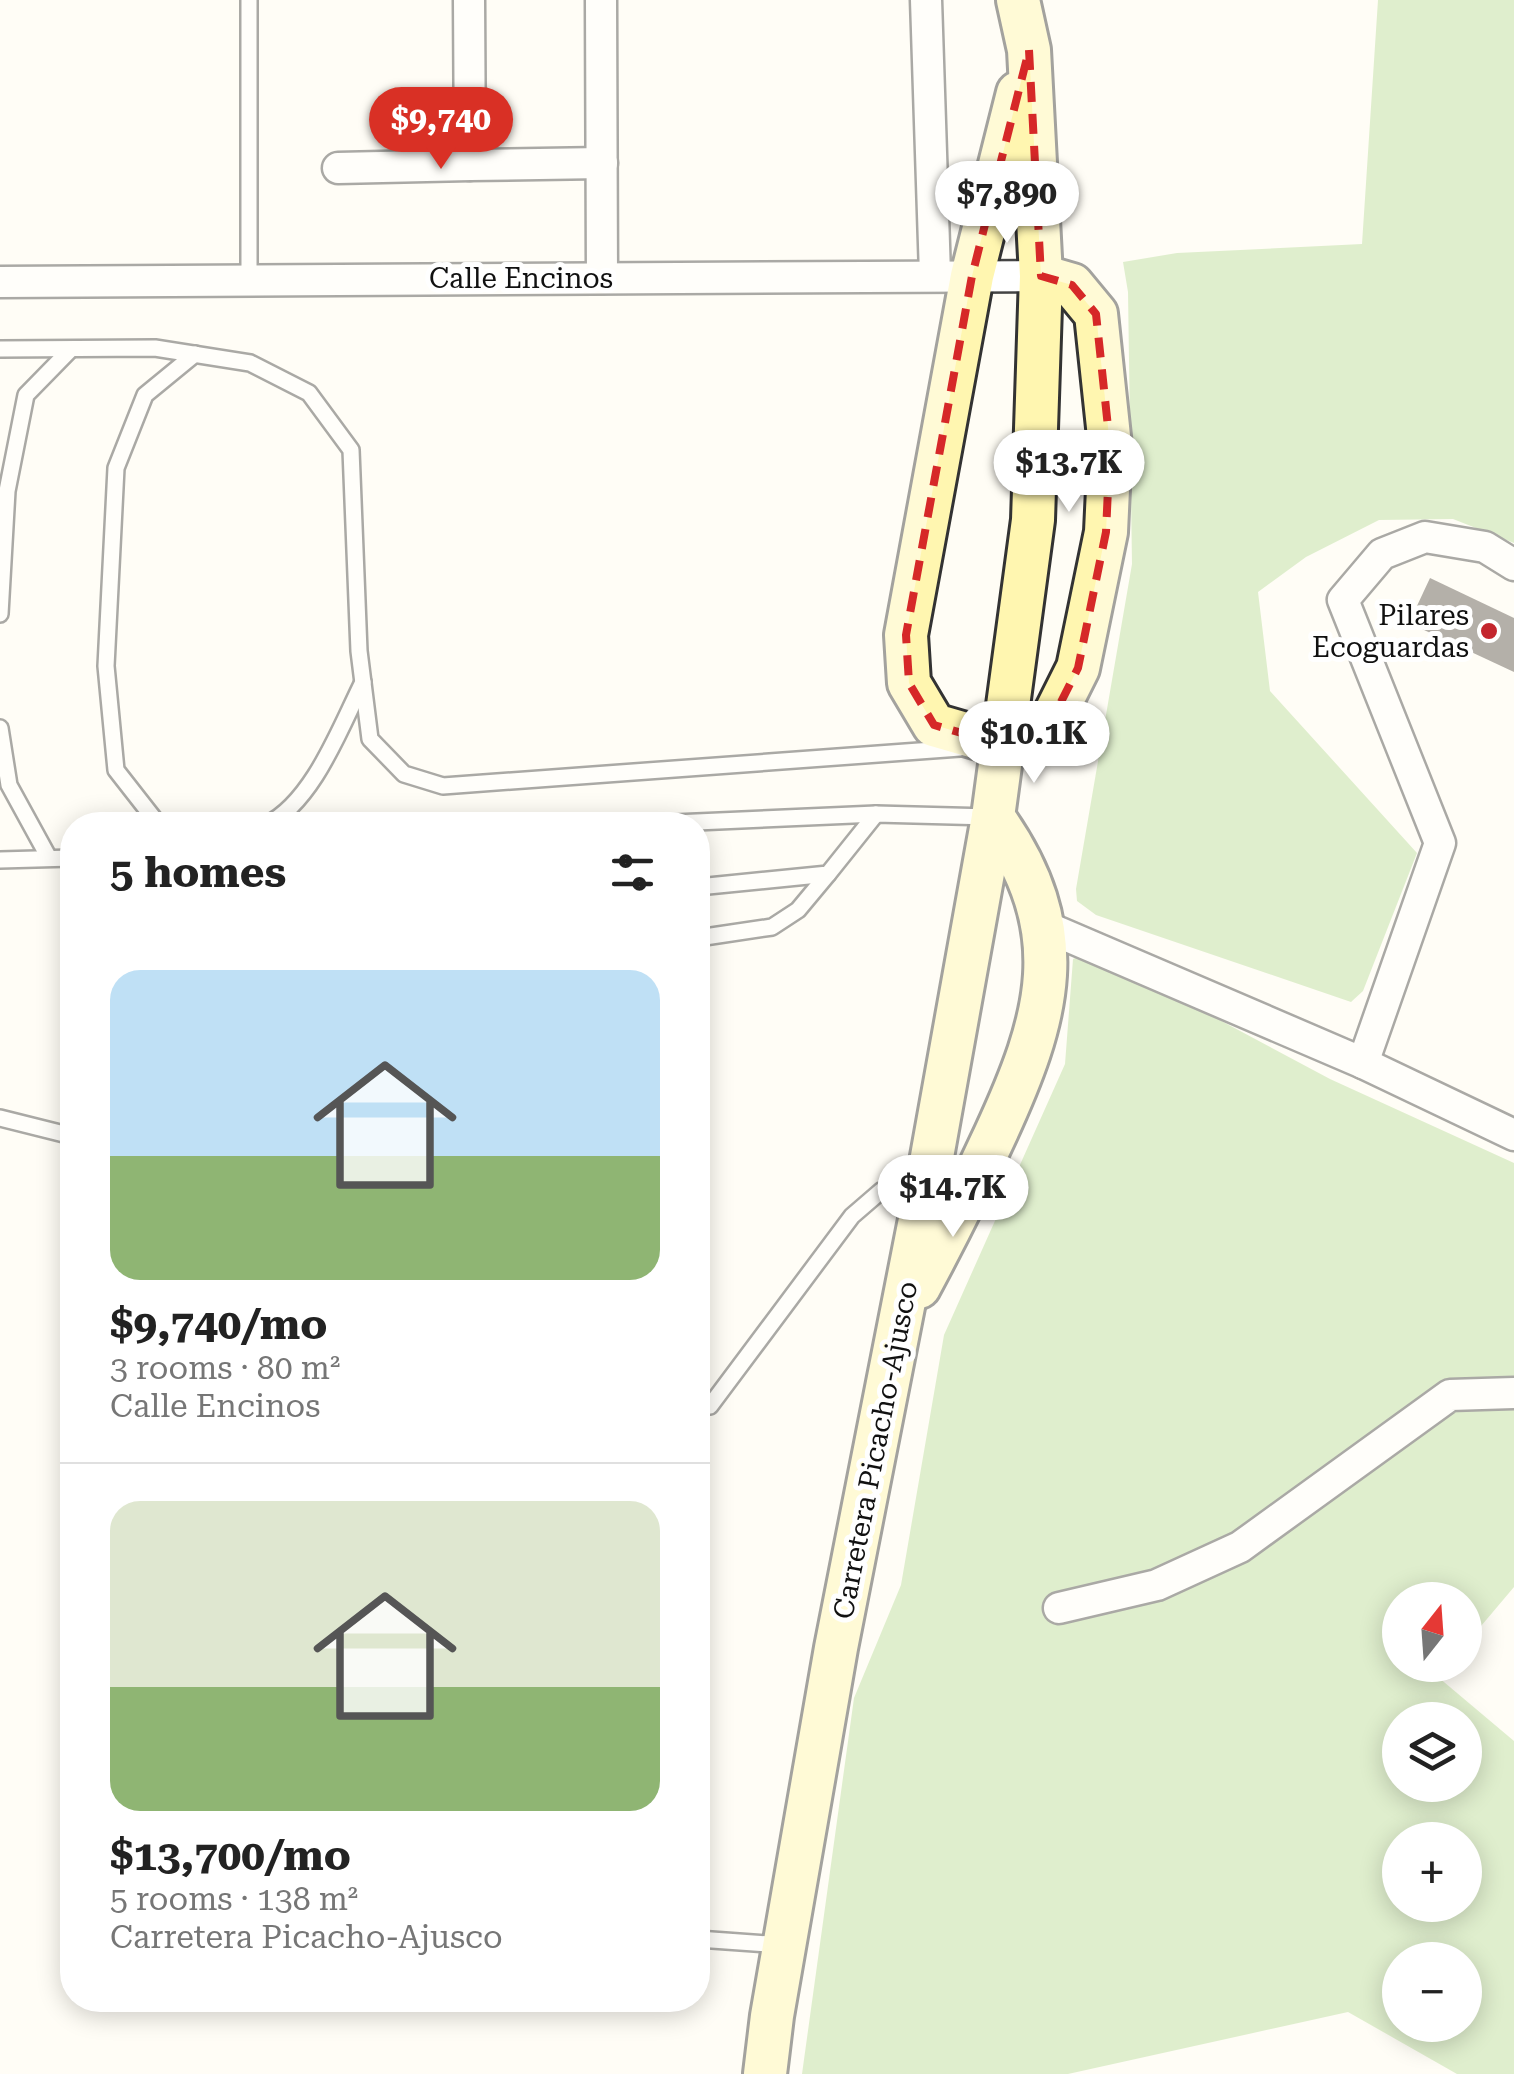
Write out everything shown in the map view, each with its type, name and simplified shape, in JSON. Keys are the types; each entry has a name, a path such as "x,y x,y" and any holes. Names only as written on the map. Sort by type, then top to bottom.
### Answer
{"main road":[{"name":"Carretera Picacho-Ajusco","path":"765,2074 836,1648 928,1179 993,817 1033,520 1041,276 1028,50 1018,0"},
{"name":"Carretera Picacho-Ajusco","path":"1028,50 1038,0"},
{"path":"1028,50 953,276 906,635 909,683 934,725 1003,745 1052,722 1078,668 1106,532 1110,446 1096,314 1072,285 1041,276"},
{"path":"899,1324 961,1210 1016,1089 1036,1034 1046,983 1044,926 1036,892 1010,840 993,817"}],"street":[{"path":"469,0 470,165"},
{"path":"600,0 602,278"},
{"path":"926,0 953,276"},
{"path":"338,168 602,162"},
{"name":"Calle Encinos","path":"0,282 1041,276"},
{"path":"1363,1063 1440,843 1344,600 1382,554 1425,537 1486,547 1514,565"},
{"path":"1044,926 1363,1063 1514,1135"},
{"path":"1059,1608 1157,1585 1240,1547 1450,1395 1514,1393"}],"lane":[{"path":"249,0 249,280"},
{"path":"0,349 155,348 250,363 309,393 351,450 363,682 370,739 404,774 442,786 1003,745"},
{"path":"0,614 7,491 26,396 71,349"},
{"path":"149,812 116,770 106,666 116,468 145,395 195,354"},
{"path":"286,812 316,775 363,682"},
{"path":"0,728 9,785 48,858"},
{"path":"710,936 772,927 798,910 876,814"},
{"path":"710,821 876,814 993,817"},
{"path":"0,860 60,858"},
{"path":"710,886 828,874"},
{"path":"0,1118 60,1133"},
{"path":"710,1406 852,1216 880,1191 928,1179"},
{"path":"710,1940 784,1945"}],"highlighted area":[{"path":"1029,50 1041,276 1072,285 1096,314 1110,446 1106,532 1078,668 1051,722 1003,745 934,725 909,683 906,635 972,276"}],"green space":[{"path":"1378,0 1514,0 1514,543 1453,519 1379,520 1306,557 1258,592 1270,691 1417,853 1363,991 1351,1002 1096,915 1077,901 1076,889 1132,564 1128,292 1123,262 1177,253 1362,244"},
{"path":"1084,954 1141,978 1330,1079 1514,1163 1514,1587 1482,1625 1482,1582 1382,1582 1382,1682 1444,1682 1468,1702 1382,1702 1382,1802 1482,1802 1482,1714 1514,1741 1514,2074 1457,2074 1401,2042 1482,2042 1482,1942 1382,1942 1382,2031 1348,2012 1068,2074 802,2074 854,1698 901,1585 944,1335 1065,1064 1073,959"}],"building":[{"path":"1430,578 1514,618 1514,672 1409,623"}],"place":[{"name":"Pilares Ecoguardas","path":"1489,631"}]}
